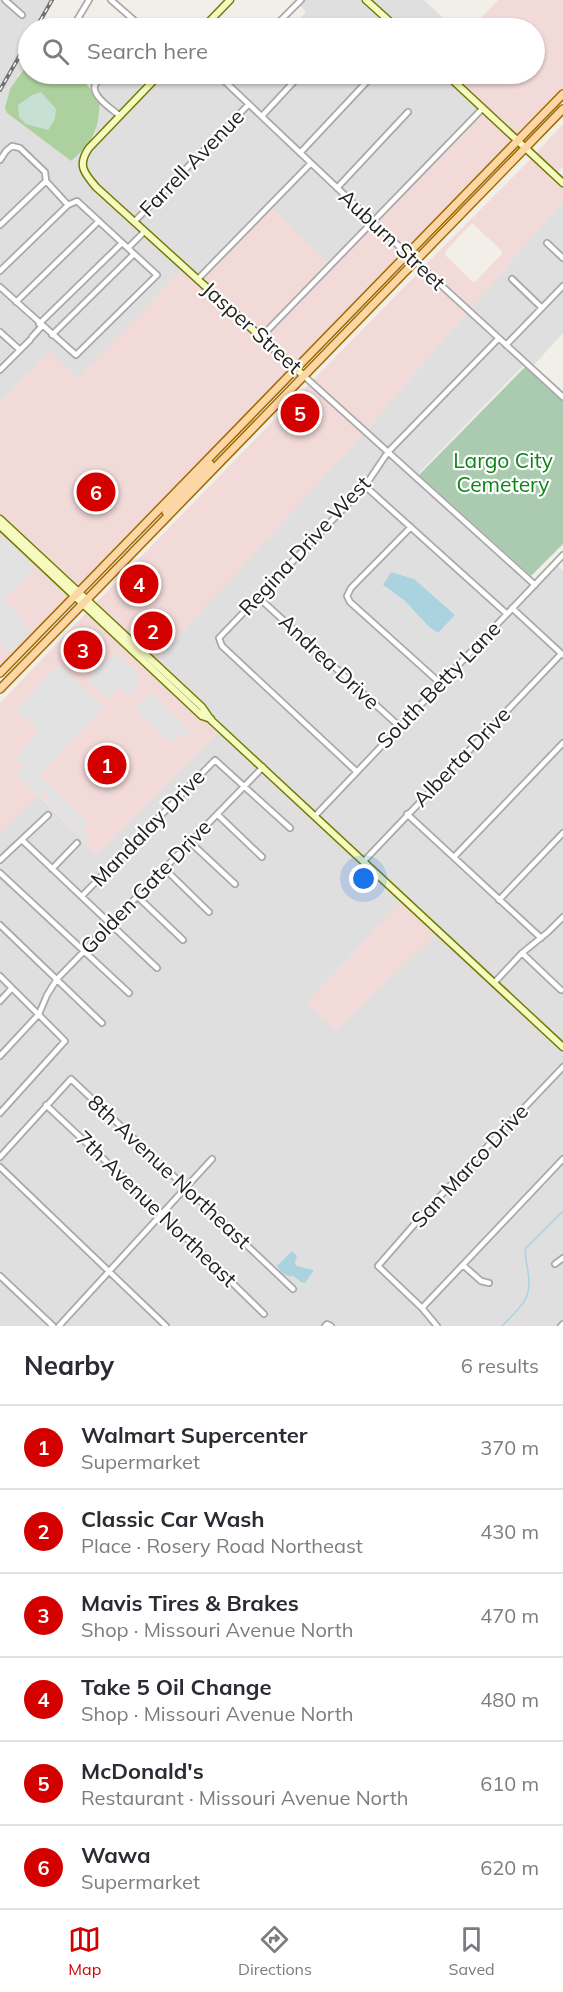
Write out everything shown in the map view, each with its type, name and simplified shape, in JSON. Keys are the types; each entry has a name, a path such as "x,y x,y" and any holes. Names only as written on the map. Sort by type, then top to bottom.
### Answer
{"main road":[{"path":"0,675 563,94"},
{"path":"0,689 563,109"},
{"path":"191,492 194,481 213,461 223,444"},
{"path":"150,534 157,521 184,491 187,481"}],"street":[{"path":"5,0 22,15"},
{"path":"78,18 89,0"},
{"path":"111,0 132,18"},
{"path":"213,18 230,0"},
{"path":"283,18 301,0"},
{"path":"366,0 386,18"},
{"path":"96,84 94,87 96,93 120,116 150,84"},
{"name":"Auburn Street","path":"228,84 406,254 563,397"},
{"path":"262,116 292,84"},
{"path":"300,153 365,84"},
{"path":"457,84 563,183"},
{"name":"Farrell Avenue","path":"134,222 249,104"},
{"path":"261,337 483,108"},
{"path":"337,188 408,112"},
{"name":"Jasper Street","path":"120,116 83,156 83,170 88,178 534,585"},
{"path":"0,160 12,146 20,148 45,172 46,181 68,205"},
{"path":"198,279 310,163"},
{"path":"0,225 46,181"},
{"path":"0,272 68,205 77,201 157,275 76,355 0,287"},
{"path":"16,302 99,221"},
{"path":"129,248 145,231"},
{"path":"0,370 41,325 123,243"},
{"path":"547,243 563,258"},
{"path":"52,335 134,254"},
{"path":"512,279 542,308"},
{"path":"506,345 563,286"},
{"path":"0,332 20,350"},
{"name":"Regina Drive West","path":"357,772 230,654 222,646 219,638 365,486 388,452 498,339"},
{"path":"365,486 507,614"},
{"path":"0,519 84,602 202,707 211,720 563,1047"},
{"path":"1,527 77,594"},
{"path":"1,527 30,547"},
{"path":"411,527 351,588 347,596 440,683"},
{"name":"South Betty Lane","path":"315,816 563,555"},
{"path":"557,561 563,567"},
{"name":"Andrea Drive","path":"258,597 400,727"},
{"path":"512,609 562,655"},
{"name":"Alberta Drive","path":"364,861 562,655"},
{"path":"454,857 563,743"},
{"name":"Mandalay Drive","path":"82,896 214,760 244,787"},
{"name":"Golden Gate Drive","path":"0,1056 39,1014 57,979 263,767"},
{"path":"244,787 290,828"},
{"path":"218,814 262,857"},
{"path":"407,814 541,938"},
{"path":"0,860 48,815"},
{"path":"499,900 563,833"},
{"path":"22,840 157,968"},
{"path":"52,869 77,843"},
{"path":"190,843 235,884"},
{"path":"165,869 209,912"},
{"path":"0,873 129,993"},
{"path":"138,897 183,940"},
{"path":"494,982 522,953 563,917"},
{"path":"0,925 102,1023"},
{"path":"522,953 561,990"},
{"path":"0,976 65,1041 0,1113"},
{"path":"0,1001 12,988"},
{"name":"San Marco Drive","path":"422,1308 378,1266 426,1211 563,1067"},
{"name":"8th Avenue Northeast","path":"46,1106 71,1079 293,1289"},
{"path":"0,1157 46,1106"},
{"name":"7th Avenue Northeast","path":"46,1106 162,1213 264,1314"},
{"path":"59,1326 212,1159"},
{"path":"437,1326 422,1308 563,1159"},
{"path":"0,1167 166,1326"},
{"path":"555,1264 563,1258"},
{"path":"463,1264 481,1281 489,1283"},
{"path":"0,1276 53,1326"}],"shaded area":[{"path":"0,0 20,18 18,18 18,77 7,113 71,161 95,135 100,100 92,91 99,84 141,84 144,87 87,146 79,161 81,172 86,180 141,232 129,244 79,199 69,202 49,180 47,170 22,146 14,142 10,143 0,155"},
{"path":"10,0 54,0 44,18 22,18 25,14"},
{"path":"304,0 361,0 381,18 300,18 306,12 300,5"},
{"path":"370,0 424,0 443,18 390,18"},
{"path":"498,0 563,0 563,89 517,135 461,84 545,84 545,18 481,18"},
{"path":"154,84 223,84 245,104 135,218 98,185 86,169 85,163 91,149"},
{"path":"232,84 289,84 262,112"},
{"path":"295,84 361,84 300,149 265,116"},
{"path":"369,84 452,84 479,109 372,218 341,188 412,112 408,109 337,184 304,152"},
{"path":"249,108 307,163 198,275 138,221"},
{"path":"483,112 513,139 406,250 376,221"},
{"path":"563,124 563,166 557,173 536,153"},
{"path":"12,149 18,151 44,177 0,221 0,165"},
{"path":"532,158 563,187 563,201 470,309 424,266","holes":["473,224 502,251 502,254 473,282 445,255 445,252"]},
{"path":"310,167 368,222 328,263 271,208 202,279"},
{"path":"46,185 64,205 0,268 0,229"},
{"path":"563,201 563,254 548,239 544,243 563,262 563,282 542,304 512,275 508,279 538,308 506,341 470,309"},
{"path":"76,204 95,222 16,298 0,283 0,275 70,207"},
{"path":"271,207 328,263 261,333 203,280"},
{"path":"99,225 118,243 39,320 20,301"},
{"path":"372,226 402,254 296,364 265,337"},
{"path":"145,235 183,269 78,378 50,352 0,402 0,374 42,330 76,359 161,275 132,248"},
{"path":"122,247 130,254 52,331 43,323"},
{"path":"134,258 153,276 76,352 56,335"},
{"path":"183,269 292,369 79,588 0,515 0,402 50,351 78,378"},
{"path":"420,271 466,313 367,429 313,380"},
{"path":"563,290 563,333 533,366 510,345"},
{"path":"0,291 38,327 20,346 0,328"},
{"path":"466,313 494,339 388,448 367,429"},
{"path":"0,336 16,350 0,367"},
{"path":"498,343 523,366 417,475 392,452"},
{"path":"309,384 363,434 158,659 189,691 95,604"},
{"path":"363,434 384,453 363,484 216,638 220,649 353,772 316,812 223,726 205,705 157,659"},
{"path":"388,456 530,586 507,610 369,485"},
{"path":"365,490 407,527 350,584 344,598 436,683 400,723 262,597"},
{"path":"0,531 71,597 0,670"},
{"path":"411,531 503,614 440,679 353,600 350,596 354,589","holes":["383,586 455,615 438,633 428,626 405,601"]},
{"path":"4,538 35,568 4,601 25,622 23,625 30,632 10,652 0,643 0,539"},
{"path":"557,565 563,571 563,651 516,608"},
{"path":"258,601 396,727 357,768 224,645 223,638"},
{"path":"87,612 200,718 219,731 97,855 39,795 0,835 0,703"},
{"path":"512,612 557,654 364,857 319,816"},
{"path":"116,653 140,676 136,681 140,685 129,696 119,687 107,699 87,679 105,660 108,662"},
{"path":"561,658 563,660 563,739 454,853 411,814"},
{"path":"59,664 104,707 39,775 89,823 83,830 89,836 85,840 47,803 50,800 43,792 38,796 16,774 23,766 15,758 39,732 16,710"},
{"path":"150,693 191,731 184,738 181,734 171,744 135,709"},
{"path":"219,731 402,900 307,1003 336,1030 437,933 563,1051 563,1063 374,1265 433,1326 337,1326 329,1321 320,1326 170,1326 112,1271 161,1217 264,1318 268,1314 165,1213 186,1191 293,1293 297,1289 190,1186 215,1158 211,1155 186,1183 71,1075 0,1153 0,835 38,795 97,855","holes":["292,1251 296,1256 297,1266 314,1270 301,1282 293,1276"]},
{"path":"563,746 563,829 499,896 458,857"},
{"path":"407,818 536,938 495,979 368,861"},
{"path":"563,837 563,913 541,935 503,900"},
{"path":"402,900 437,933 336,1030 307,1003"},
{"path":"563,921 563,988 526,953"},
{"path":"522,957 560,993 563,991 563,1043 498,982"},
{"path":"563,1071 563,1155 422,1304 382,1265 428,1213"},
{"path":"71,1083 182,1187 162,1209 50,1105"},
{"path":"46,1110 158,1213 108,1267 0,1163"},
{"path":"563,1162 563,1255 552,1264 555,1268 563,1261 563,1320 557,1326 441,1326 426,1308 463,1269 479,1283 491,1286 493,1281 482,1279 467,1264"},
{"path":"0,1171 104,1272 56,1325 0,1271"},
{"path":"108,1275 161,1326 62,1326"},
{"path":"0,1280 49,1326 0,1326"}],"green space":[{"path":"18,77 18,84 86,84 100,100 98,120 90,141 71,161 7,113 5,108 10,89"},
{"path":"41,92 56,109 55,119 48,130 26,124 19,117 18,105 32,95"},
{"name":"Largo City Cemetery","path":"525,367 563,401 563,544 531,576 419,475"}],"water":[{"path":"391,572 414,579 455,615 438,633 428,626 405,601 383,585"},
{"path":"292,1251 297,1256 295,1262 297,1266 314,1270 305,1283 284,1274 277,1266"}],"waterway":[{"path":"502,1326 524,1302 529,1290 526,1248 563,1211"}],"railway":[{"path":"42,18 52,0"},
{"path":"0,90 18,58"}],"place":[{"name":"McDonald's","path":"300,413"},
{"name":"Wawa","path":"96,492"},
{"name":"Take 5 Oil Change","path":"139,584"},
{"name":"Classic Car Wash","path":"153,631"},
{"name":"Mavis Tires & Brakes","path":"83,650"},
{"name":"Walmart Supercenter","path":"107,765"}]}
